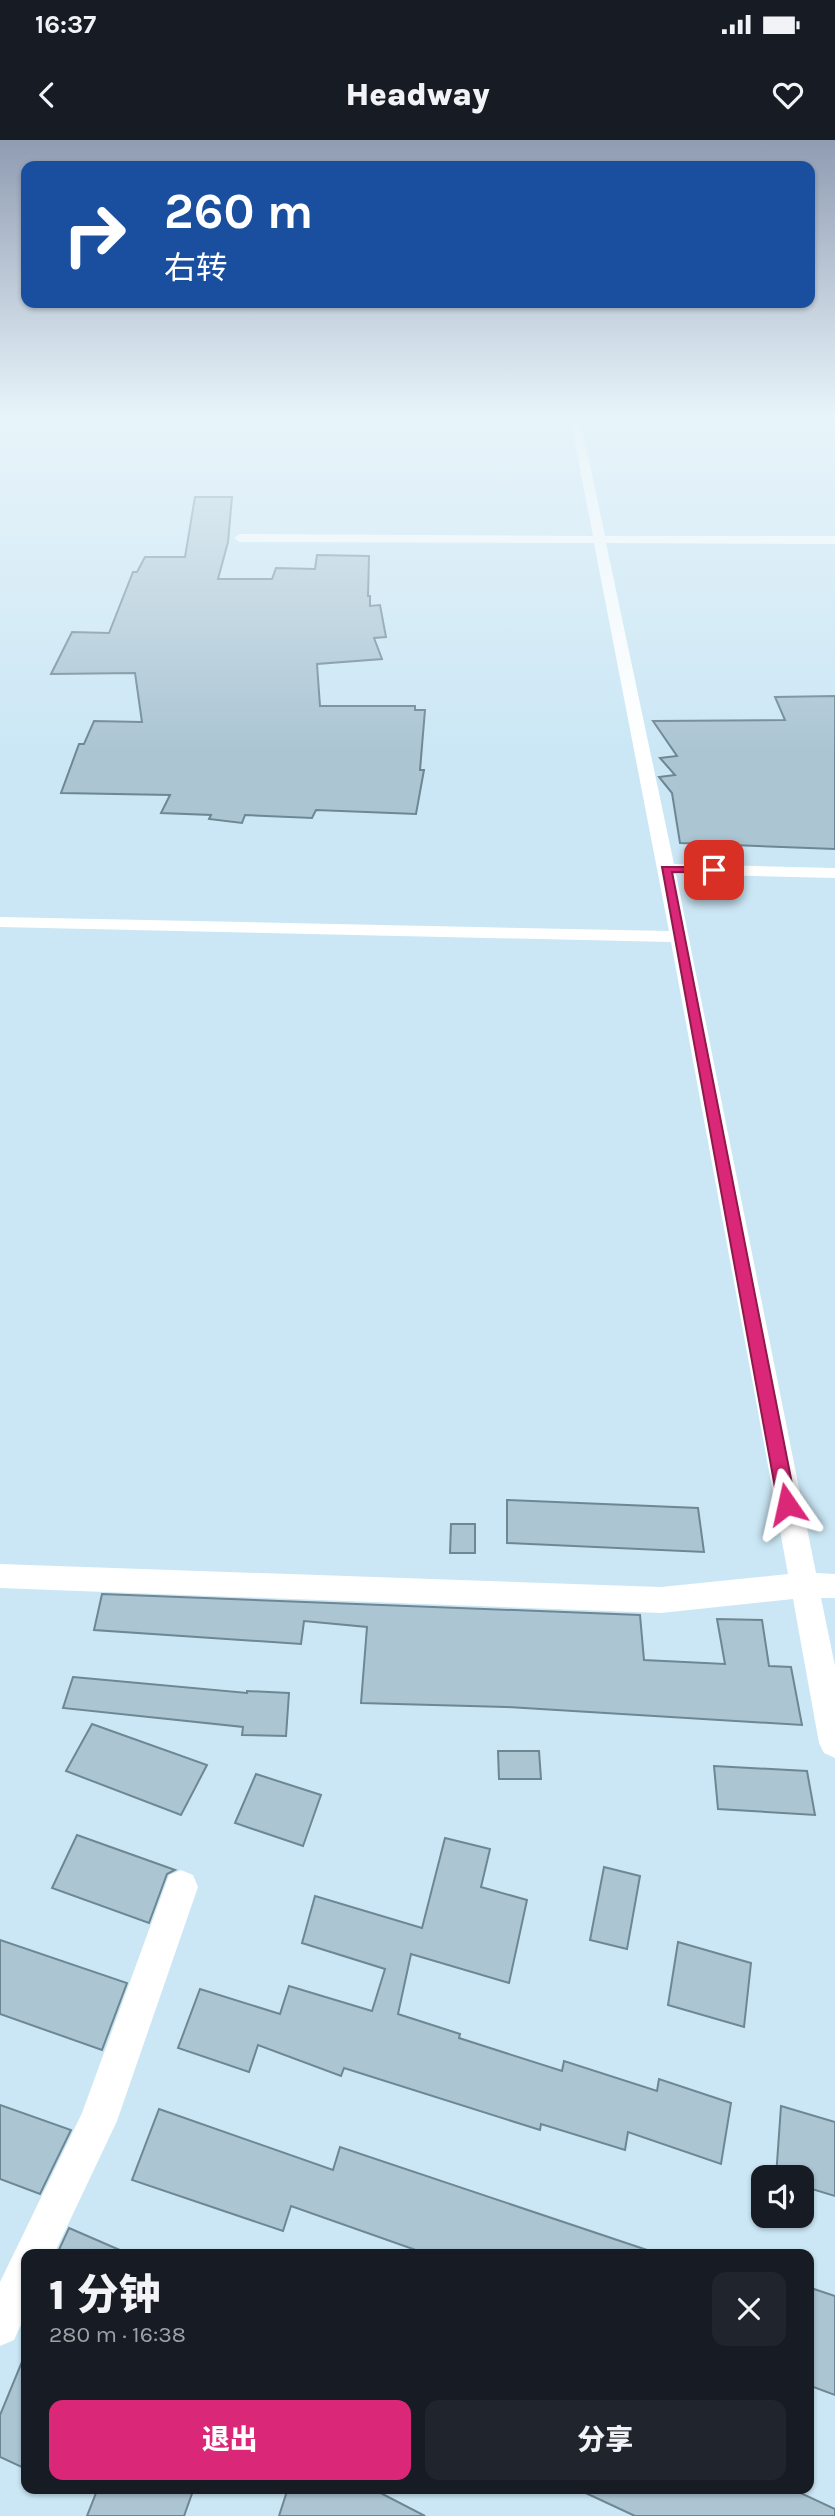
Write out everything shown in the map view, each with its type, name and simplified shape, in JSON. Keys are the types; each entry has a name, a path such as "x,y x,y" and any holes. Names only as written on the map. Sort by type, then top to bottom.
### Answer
{"street":[{"path":"598,529 835,1743"},
{"path":"240,538 835,540"},
{"path":"666,869 835,873"},
{"path":"0,922 679,937"},
{"path":"0,1576 661,1600 803,1585 835,1586"},
{"path":"36,2249 97,2121 181,1887"},
{"path":"0,2326 21,2282"}],"building":[{"path":"190,529 229,529 218,579 272,579 276,568 315,569 317,555 369,556 370,606 380,605 386,637 374,638 382,659 317,664 320,706 415,706 415,710 425,710 420,770 424,770 416,814 316,810 312,818 245,815 242,823 209,819 211,815 161,813 170,795 61,793 79,744 84,744 94,721 142,722 135,673 51,674 72,632 109,633 133,572 137,572 145,557 185,557"},
{"path":"835,696 835,849 680,843 672,793 659,777 675,775 660,758 677,756 653,721 785,720 775,697"},
{"path":"507,1500 698,1508 704,1552 507,1543"},
{"path":"451,1524 475,1524 475,1553 450,1553"},
{"path":"102,1594 640,1615 644,1660 725,1664 717,1619 762,1620 769,1666 791,1667 802,1725 506,1707 361,1703 367,1627 304,1621 301,1644 94,1630"},
{"path":"73,1677 247,1693 289,1693 286,1736 242,1735 243,1727 63,1708"},
{"path":"92,1724 207,1765 181,1815 66,1771"},
{"path":"498,1751 539,1751 541,1779 499,1779"},
{"path":"714,1766 807,1771 815,1815 718,1809"},
{"path":"256,1774 321,1795 303,1846 235,1823"},
{"path":"77,1835 175,1870 167,1874 149,1923 52,1888"},
{"path":"445,1838 490,1849 481,1887 527,1900 509,1983 411,1954 398,2014 460,2034 459,2038 562,2071 564,2061 657,2091 659,2079 731,2103 721,2164 628,2132 625,2150 541,2124 540,2130 344,2068 341,2076 258,2045 249,2072 178,2048 200,1989 280,2014 289,1986 372,2011 385,1969 302,1943 315,1896 422,1928"},
{"path":"604,1867 640,1876 627,1949 590,1940"},
{"path":"0,1940 127,1983 102,2050 0,2014"},
{"path":"678,1942 751,1963 744,2027 668,2005"},
{"path":"0,2105 71,2130 40,2194 0,2179"},
{"path":"781,2106 835,2122 835,2196 814,2190 814,2165 777,2165"},
{"path":"159,2109 333,2170 340,2147 644,2249 413,2249 291,2206 283,2231 132,2180"},
{"path":"69,2228 117,2249 59,2249"},
{"path":"814,2289 835,2296 835,2395 814,2387"},
{"path":"21,2364 21,2467 0,2457 0,2415"},
{"path":"96,2494 192,2494 184,2516 87,2516"},
{"path":"286,2494 383,2494 425,2516 279,2516"},
{"path":"588,2494 803,2494 835,2509 835,2516 635,2516"}],"route":[{"path":"714,870 666,869 787,1504"}]}
